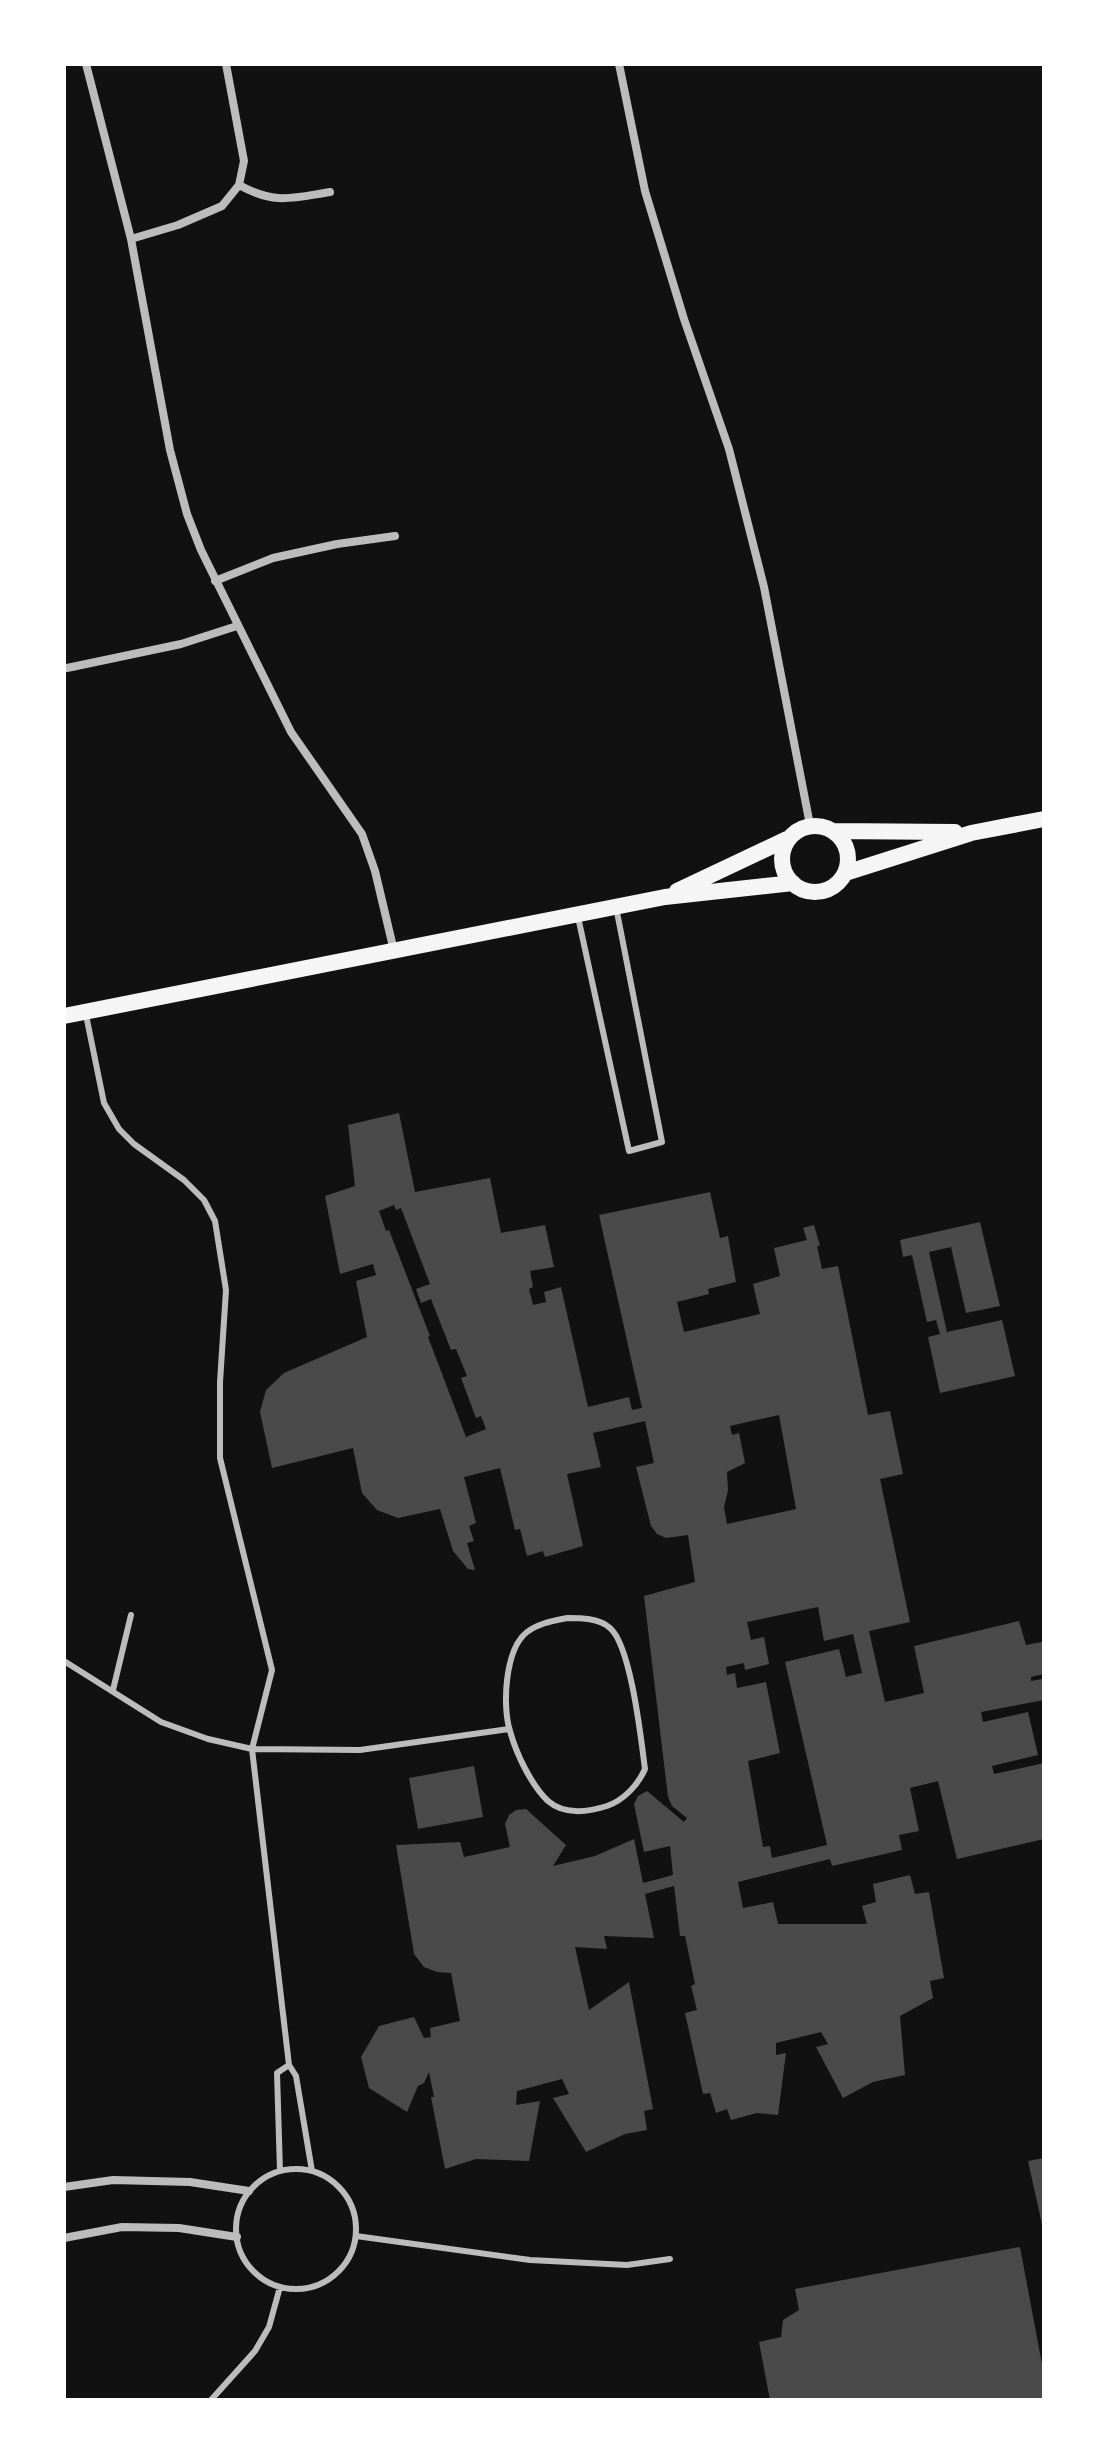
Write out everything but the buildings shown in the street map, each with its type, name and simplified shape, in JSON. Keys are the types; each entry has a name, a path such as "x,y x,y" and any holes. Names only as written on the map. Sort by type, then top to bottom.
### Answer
{"main road":[{"path":"787,839 782,867 793,883 811,892 831,888 845,873 971,833 1044,819"},
{"path":"665,897 810,825 826,827 840,837 848,854 845,873"},
{"path":"833,831 971,833"},
{"path":"64,1016 665,897 793,883"}],"street":[{"path":"86,64 131,239 170,450 187,514 215,581 291,732 362,834 375,871 394,951"},
{"path":"131,239 178,225 222,206 239,185 244,161 226,64"},
{"path":"619,64 645,191 684,319 729,449 764,587 810,825"},
{"path":"239,185 260,197 282,199 330,192"},
{"path":"215,581 273,558 337,544 395,536"},
{"path":"67,668 181,644 237,626"},
{"path":"64,2187 113,2180 190,2182 249,2191"},
{"path":"64,2238 122,2227 179,2228 237,2237"}],"lane":[{"path":"578,915 629,1151 662,1142 616,907"},
{"path":"86,1012 104,1103 119,1129 134,1144 184,1180 204,1200 215,1221 226,1290 220,1382 220,1458 272,1670 252,1749 289,2065 296,2076 312,2171"},
{"path":"113,1690 131,1615"},
{"path":"567,1618 591,1619 610,1628 624,1652 640,1732 645,1769 639,1784 613,1804 589,1812 549,1802 530,1776 509,1729 507,1679 512,1654 525,1633 542,1623 567,1618"},
{"path":"64,1661 161,1722 208,1739 252,1749 360,1750 509,1729"},
{"path":"280,2171 277,2073 289,2065"},
{"path":"280,2171 312,2171 328,2177 341,2188 351,2203 356,2219 356,2236 346,2264 324,2283 309,2288 280,2287 256,2274 247,2263 237,2237 237,2221 249,2191 263,2179 280,2171"},
{"path":"356,2236 530,2260 627,2265 670,2259"},
{"path":"211,2400 255,2351 269,2327 280,2287"}]}
